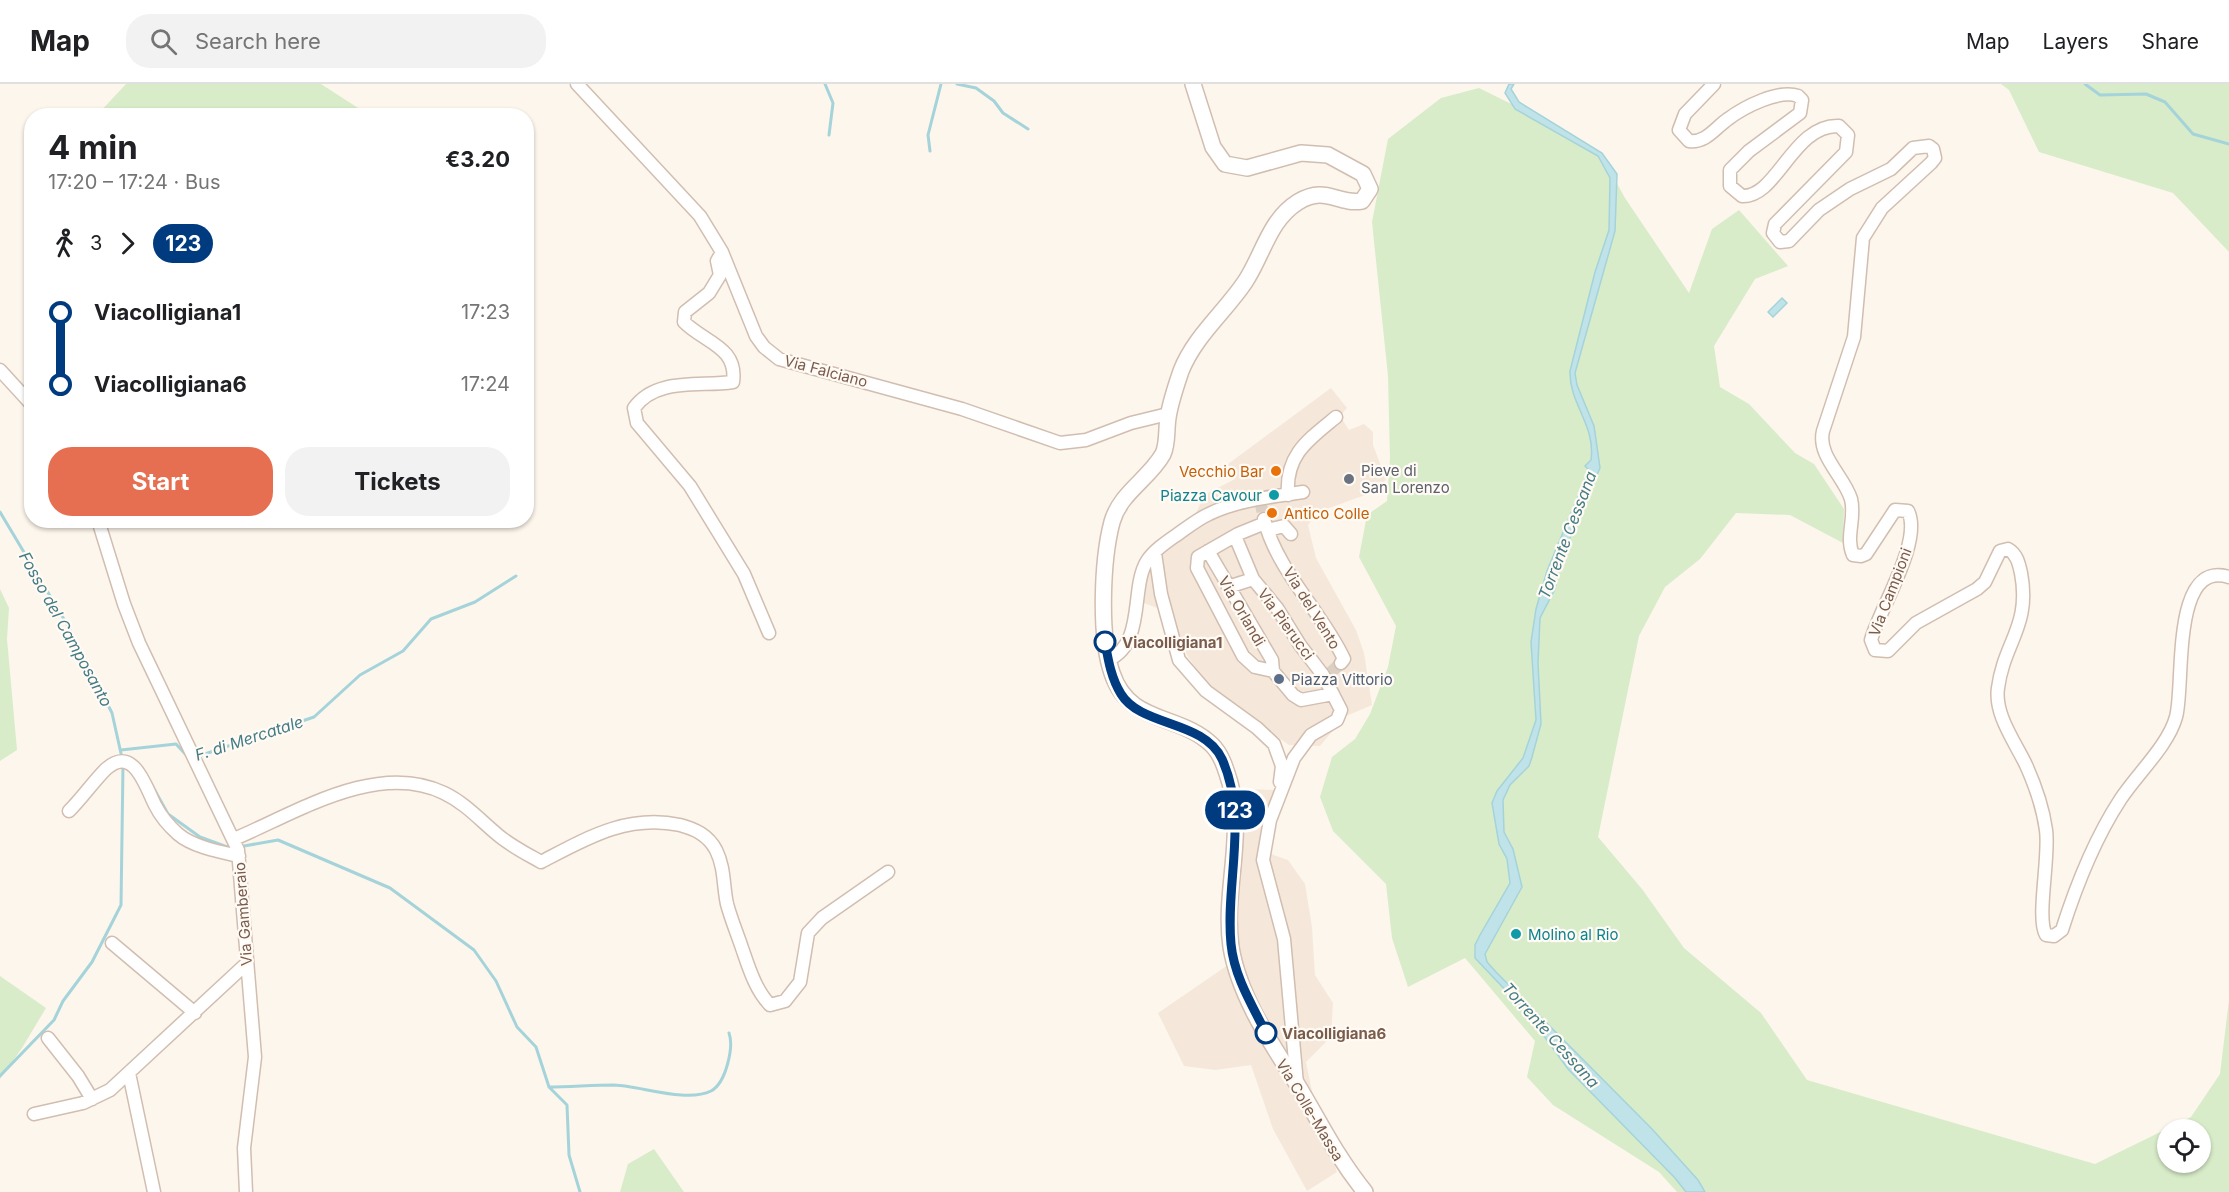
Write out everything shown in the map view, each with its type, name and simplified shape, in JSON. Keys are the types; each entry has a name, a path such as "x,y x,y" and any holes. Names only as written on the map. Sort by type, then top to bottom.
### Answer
{"street":[{"name":"Via Falciano","path":"577,84 700,216 722,252 756,336 769,352 789,363 962,409 1060,443 1086,440 1131,423 1168,414"},
{"name":"Via Colle-Massa","path":"1193,84 1213,147 1225,164 1247,168 1301,153 1328,155 1363,174 1370,189 1367,197 1355,202 1330,195 1308,197 1281,217 1245,282 1211,322 1187,357 1168,414 1164,452 1120,504 1111,526 1103,621 1108,660 1122,695 1129,703 1203,738 1221,758 1229,781 1235,812 1236,834 1229,911 1231,947 1244,990 1278,1056 1298,1086 1330,1146 1365,1192"},
{"name":"Via Campioni","path":"1714,84 1681,119 1678,130 1689,141 1702,140 1738,112 1767,100 1787,94 1798,96 1802,100 1800,113 1749,151 1730,170 1730,186 1742,196 1758,193 1816,131 1839,126 1848,135 1846,152 1775,224 1773,233 1780,242 1789,241 1819,210 1850,189 1881,175 1913,148 1929,146 1935,153 1931,163 1882,208 1863,238 1854,337 1823,431 1822,444 1851,501 1853,515 1849,546 1853,555 1866,554 1895,510 1908,511 1911,518 1910,539 1871,640 1875,650 1879,653 1888,651 1916,623 1977,589 1984,582 2000,551 2008,549 2016,556 2022,583 2023,613 1999,682 1998,703 2031,778 2046,830 2048,860 2042,920 2046,934 2054,936 2062,930 2105,825 2172,728 2178,705 2184,634 2192,594 2202,580 2210,576 2229,577"},
{"path":"722,252 717,261 720,276 709,293 685,312 684,322 695,333 730,356 735,370 734,382 686,384 655,390 640,398 634,408 637,423 690,486 744,574 769,633"},
{"path":"0,370 24,396"},
{"path":"1288,495 1287,482 1293,460 1303,444 1336,417"},
{"path":"1108,660 1115,657 1128,639 1136,619 1146,563 1155,553 1209,514 1235,505 1303,492"},
{"path":"1291,534 1284,526 1266,524 1235,536 1203,554 1199,576 1238,648 1255,667 1273,671 1293,695 1301,700 1333,694"},
{"name":"Via del Vento","path":"1266,524 1292,581 1333,636 1344,659 1341,663"},
{"name":"Via Gamberaio","path":"100,528 124,604 139,643 234,838 239,856 255,1056 243,1163 246,1192"},
{"name":"Via Pierucci","path":"1235,536 1253,579 1327,676 1341,710 1340,717 1316,730 1299,749 1279,796"},
{"path":"1155,553 1161,594 1179,660 1206,691 1257,728 1274,744 1282,766 1279,796 1270,820 1263,860 1284,939 1298,1086"},
{"name":"Via Orlandi","path":"1203,554 1228,586 1272,660 1273,671"},
{"path":"1228,586 1253,579"},
{"path":"69,811 108,768 118,763 131,764 141,773 155,806 179,835 202,846 239,856"},
{"path":"234,838 328,797 361,787 387,783 420,786 442,792 478,816 499,836 541,862 602,832 637,822 666,822 697,829 715,849 724,875 727,903 748,965 760,994 771,1005 785,1002 800,982 808,933 822,918 888,872"},
{"path":"112,943 195,1013"},
{"path":"34,1114 92,1099 110,1089 246,964"},
{"path":"48,1038 78,1076 92,1099"},
{"path":"129,1073 154,1192"}],"shaded area":[{"path":"1331,388 1347,408 1340,416 1349,430 1364,424 1373,432 1373,445 1386,479 1379,490 1318,512 1308,525 1316,558 1356,630 1364,653 1372,705 1344,717 1320,746 1289,745 1211,691 1187,655 1170,613 1139,601 1146,563 1193,520 1204,495 1235,479 1228,464"},
{"path":"1226,788 1273,790 1284,795 1271,824 1268,853 1288,860 1305,884 1312,927 1315,975 1333,1003 1331,1037 1306,1062 1315,1106 1337,1172 1307,1191 1273,1129 1251,1065 1215,1070 1184,1066 1158,1013 1228,965 1231,839"}],"green space":[{"path":"126,84 321,84 358,108 104,108"},
{"path":"2001,84 2229,84 2229,252 2173,193 2039,152 2009,90"},
{"path":"1479,88 1568,132 1600,153 1625,198 1689,293 1712,229 1739,210 1788,266 1755,279 1714,346 1720,387 1749,404 1795,453 1814,464 1844,509 1843,543 1790,515 1736,513 1700,559 1665,587 1639,636 1598,837 1642,889 1684,948 1761,1013 1807,1080 2095,1164 2157,1134 2157,1173 2211,1173 2211,1119 2187,1119 2191,1117 2220,1074 2229,1000 2229,1192 1677,1192 1659,1172 1553,1105 1527,1077 1535,1041 1465,958 1408,987 1392,938 1386,884 1333,831 1320,797 1332,757 1355,739 1370,714 1388,667 1396,626 1359,557 1367,515 1387,501 1390,458 1388,376 1372,222 1388,139 1441,98"},
{"path":"0,589 9,608 7,639 17,750 0,761"},
{"path":"0,976 46,1008 0,1079"},
{"path":"654,1149 684,1192 620,1192 628,1164"}],"water":[{"name":"Torrente Cessana","path":"1509,84 1514,84 1511,89 1519,102 1602,153 1617,174 1615,231 1575,373 1577,385 1594,426 1600,468 1559,563 1555,589 1540,618 1538,663 1541,724 1529,766 1510,785 1503,800 1504,832 1513,849 1522,887 1485,954 1487,962 1496,972 1652,1129 1698,1180 1705,1192 1686,1192 1568,1069 1528,1014 1475,958 1475,945 1510,883 1507,859 1499,844 1492,803 1497,791 1523,758 1536,720 1531,642 1536,609 1547,571 1589,470 1585,466 1591,460 1590,436 1574,394 1570,371 1595,272 1609,230 1610,178 1598,156 1515,109 1505,93"},
{"path":"1782,298 1787,303 1773,317 1768,312"}],"waterway":[{"path":"825,84 833,103 829,135"},
{"path":"930,151 928,135 941,84"},
{"path":"957,84 976,88 994,101 1003,113 1028,129"},
{"path":"2085,84 2100,95 2146,94 2165,102 2193,134 2229,144"},
{"name":"Fosso del Camposanto","path":"0,512 68,626 112,713 122,758"},
{"name":"F. di Mercatale","path":"196,757 314,717 360,675 403,651 431,619 475,602 516,576"},
{"name":"F. di Mercatale","path":"121,750 176,744 188,757"},
{"path":"0,1076 54,1020 63,1001 92,962 121,905 123,765"},
{"path":"153,787 168,814 200,837 230,848"},
{"path":"244,846 278,840 390,888 474,950 496,981 517,1027 536,1047 549,1087 567,1105 569,1155 580,1192"},
{"path":"549,1087 614,1085 677,1095 701,1094 716,1087 725,1073 730,1047 729,1033"}],"tunnel":[{"path":"1260,500 1264,519"},
{"path":"1329,674 1341,663"}],"bus line":[{"name":"123","path":"1105,642 1113,676 1122,695 1129,703 1203,738 1218,752 1226,769 1233,796 1236,834 1229,911 1231,947 1244,990 1266,1033"}],"place":[{"name":"Vecchio Bar","path":"1276,471"},
{"name":"Pieve di San Lorenzo","path":"1349,479"},
{"name":"Piazza Cavour","path":"1274,495"},
{"name":"Antico Colle","path":"1272,513"},
{"name":"Viacolligiana1","path":"1105,642"},
{"name":"Piazza Vittorio","path":"1279,679"},
{"name":"Molino al Rio","path":"1516,934"},
{"name":"Viacolligiana6","path":"1266,1033"}]}
